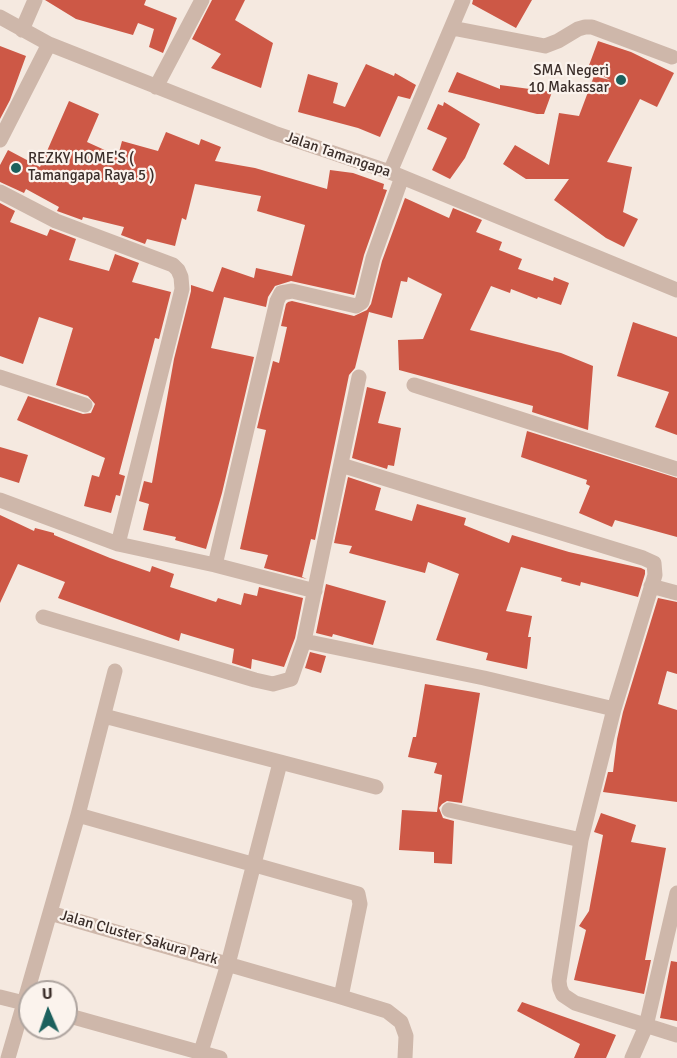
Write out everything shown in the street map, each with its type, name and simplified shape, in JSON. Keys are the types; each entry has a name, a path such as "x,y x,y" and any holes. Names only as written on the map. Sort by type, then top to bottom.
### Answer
{"street":[{"path":"22,30 35,0"},
{"path":"156,87 202,0"},
{"path":"215,565 277,301 281,293 292,291 356,306 362,302 396,175 463,0"},
{"name":"Jalan Tamangapa","path":"0,17 49,44 274,133 396,175 677,290"},
{"path":"452,28 545,46 578,29 592,27 672,57"},
{"path":"0,140 49,44"},
{"path":"0,192 56,221 173,265 181,277 182,289 118,544"},
{"path":"0,377 85,405"},
{"path":"43,617 255,680 273,684 291,679 304,641 359,377"},
{"path":"414,385 677,469"},
{"path":"341,465 651,561 655,566 656,570 614,709 581,840 560,988 563,995 575,1003 677,1035"},
{"path":"0,500 118,544 215,565 315,591"},
{"path":"651,586 677,593"},
{"path":"304,641 484,678 614,709"},
{"name":"Jalan Cluster Sakura Park","path":"33,980 115,671"},
{"path":"104,716 376,787"},
{"name":"Jalan Cluster Sakura Park","path":"200,1055 255,866 280,763"},
{"path":"449,810 581,840"},
{"path":"78,815 358,894 360,904 342,992 338,996"},
{"path":"632,1058 646,1026 677,893"},
{"name":"Jalan Cluster Sakura Park","path":"50,913 387,1011 401,1022 406,1036 405,1058"},
{"path":"0,997 18,1002"},
{"path":"78,1019 200,1055 220,1058"},
{"name":"Jalan Cluster Sakura Park","path":"8,1058 18,1030"}],"building":[{"path":"45,0 146,0 144,5 177,18 163,53 149,47 154,29 138,23 133,35 76,19"},
{"path":"212,0 245,0 235,20 273,43 261,88 211,68 221,54 192,39"},
{"path":"473,0 532,0 516,28 472,4"},
{"path":"598,41 631,52 674,73 657,107 640,99 607,162 632,167 623,212 638,219 624,247 606,238 554,200 569,179 526,179 503,164 515,145 549,165 559,113 579,116 594,76 610,80 588,68"},
{"path":"0,46 26,56 10,100 0,119"},
{"path":"366,64 394,76 395,73 416,85 410,99 398,96 380,137 358,128 298,112 308,74 338,83 333,103 345,107"},
{"path":"457,72 500,89 500,85 552,92 544,114 537,114 448,92"},
{"path":"69,101 99,114 87,142 118,156 122,141 158,151 166,132 199,145 201,139 221,147 215,161 255,168 327,189 330,170 353,173 384,184 383,189 387,190 364,255 354,295 291,281 275,286 268,297 266,307 224,297 211,348 254,357 222,493 206,549 175,540 176,537 143,530 149,504 139,501 144,481 152,483 174,359 191,285 213,292 222,267 254,278 256,268 292,276 305,225 257,211 261,196 195,184 186,220 182,218 175,246 147,239 145,244 121,235 124,227 83,217 82,220 57,211 59,207 26,189 24,193 0,182 0,165 8,150 40,167"},
{"path":"444,102 480,124 465,158 450,179 432,170 447,138 427,129 438,104 443,106"},
{"path":"405,198 449,218 453,208 482,220 476,232 502,242 499,250 522,259 518,269 553,281 554,277 569,283 561,305 511,289 510,293 491,286 470,330 561,353 593,366 588,430 532,412 533,406 399,370 398,340 423,339 442,294 408,277 407,282 401,281 392,318 369,312 355,368 349,375 315,540 311,539 302,577 307,579 264,568 268,555 240,549 266,430 257,428 273,361 279,363 287,327 281,326 286,304 292,301 354,316 367,310 371,304 382,261"},
{"path":"0,203 15,211 10,222 47,236 50,229 76,239 69,260 109,271 115,254 139,263 132,282 171,292 159,339 155,338 119,474 125,476 120,496 116,495 111,513 84,506 92,475 99,477 105,458 17,420 28,396 83,414 91,413 95,404 88,396 56,385 73,328 39,317 23,364 0,356"},
{"path":"633,322 677,337 677,435 655,427 669,392 617,376"},
{"path":"367,387 386,392 378,423 401,428 394,466 388,465 387,469 352,458"},
{"path":"527,431 677,478 677,537 615,520 612,527 579,513 590,486 586,484 587,480 521,457"},
{"path":"0,447 28,455 19,483 0,477"},
{"path":"348,477 381,488 375,510 412,521 417,504 466,518 464,525 509,543 512,535 569,552 641,568 645,570 645,574 638,597 581,582 580,586 561,581 562,578 521,567 506,611 532,616 528,637 531,637 527,669 486,660 488,653 436,640 459,574 428,562 425,573 349,553 352,546 334,543"},
{"path":"0,515 34,531 35,528 54,533 54,535 110,558 150,572 152,566 174,574 170,587 216,602 218,598 241,605 244,593 257,596 259,587 303,598 295,638 284,667 252,659 251,669 232,663 234,649 181,633 179,641 58,598 65,582 18,564 0,603"},
{"path":"326,584 386,601 373,645 333,634 332,637 316,633"},
{"path":"658,598 677,602 677,674 667,671 658,704 677,710 677,802 603,792 608,772 613,772 623,712"},
{"path":"310,652 326,656 321,673 305,668"},
{"path":"425,684 480,693 462,803 447,801 439,808 443,818 454,821 452,864 434,863 434,852 399,850 402,810 437,812 442,775 434,773 437,763 408,757 413,737 416,737"},
{"path":"601,813 636,825 631,842 666,848 645,960 651,960 644,994 574,980 586,930 579,926 589,911 603,835 594,832"},
{"path":"671,961 677,962 677,1021 660,1018"},
{"path":"522,1002 616,1035 606,1058 574,1058 580,1044 517,1011"}],"place":[{"name":"SMA Negeri 10 Makassar","path":"621,80"},
{"name":"REZKY HOME'S ( Tamangapa Raya 5 )","path":"16,168"}]}
